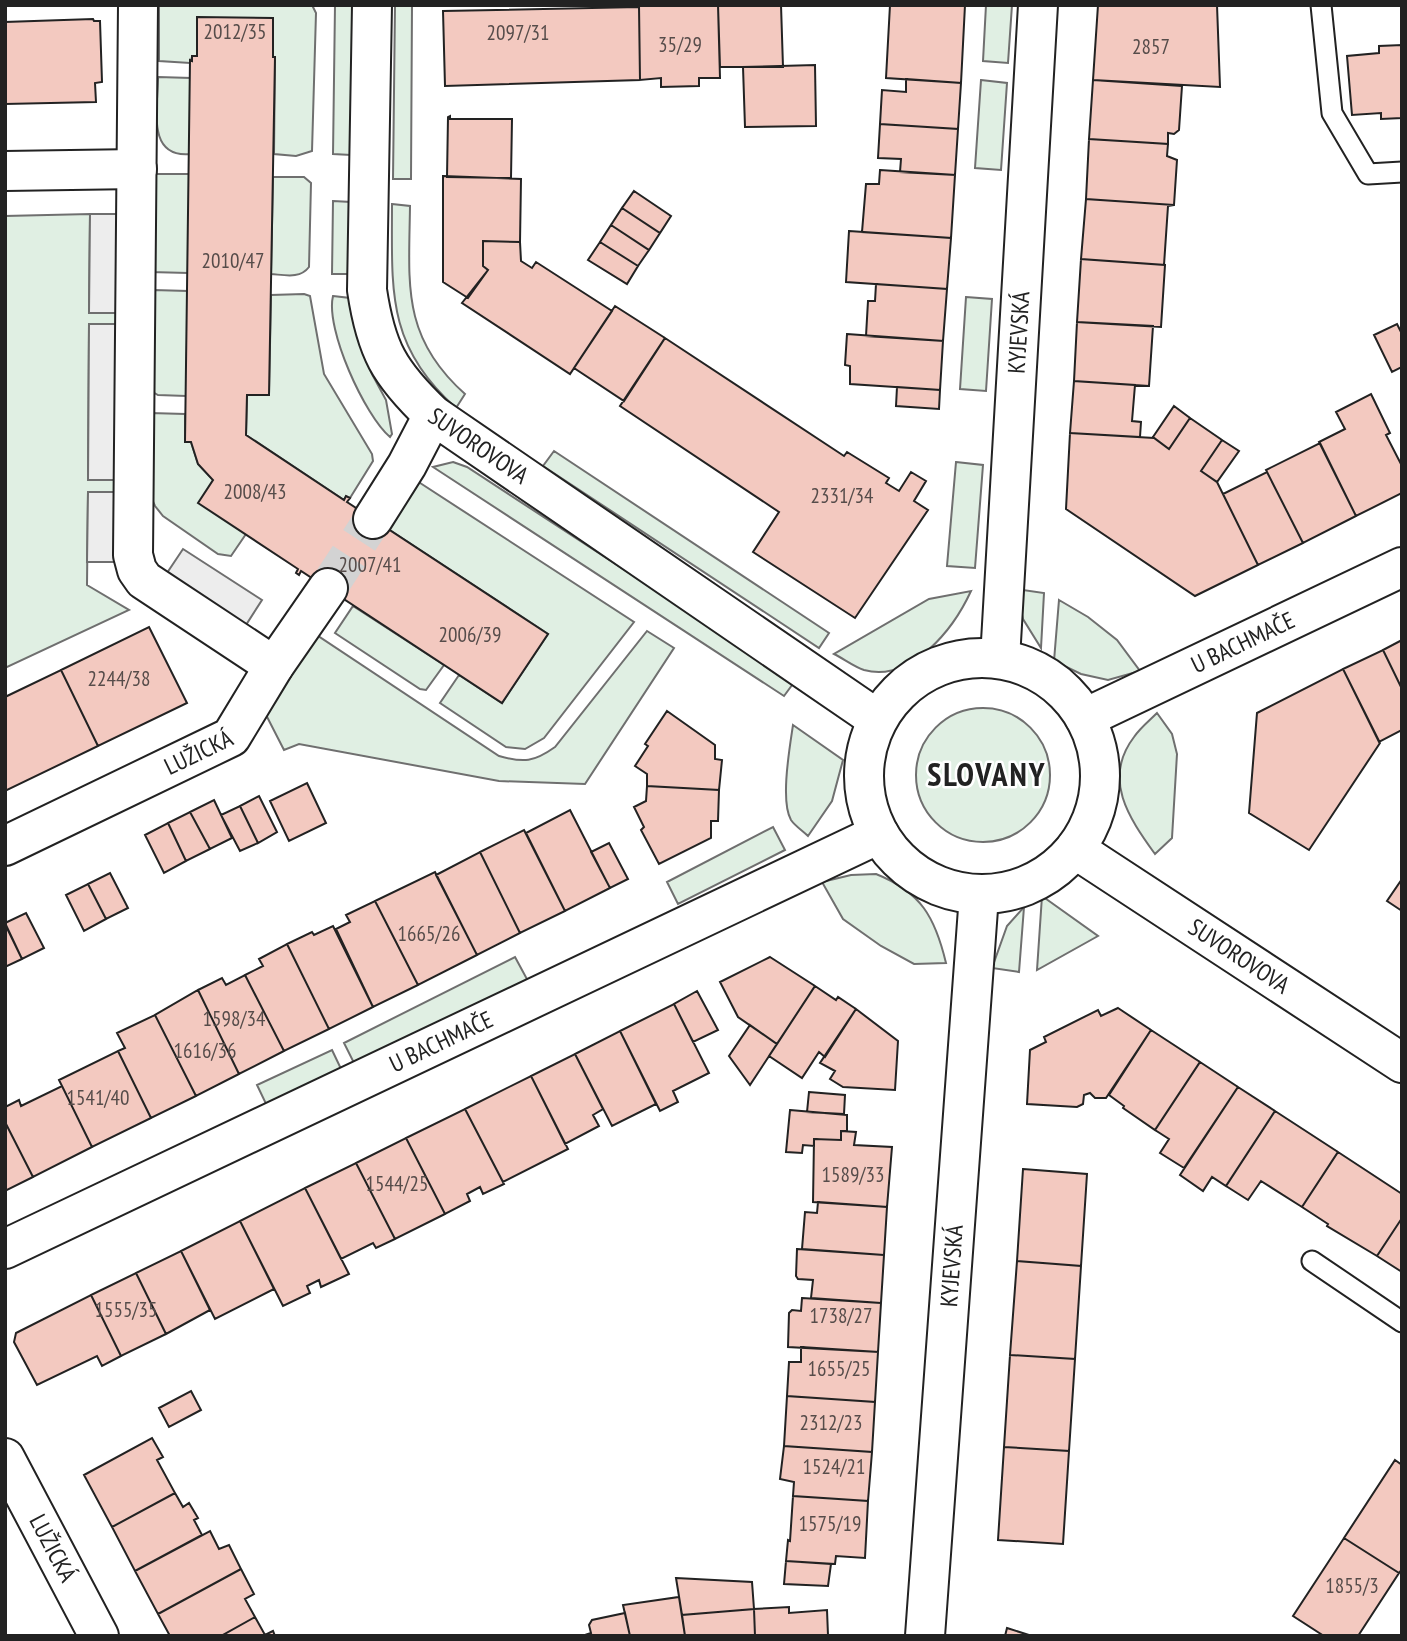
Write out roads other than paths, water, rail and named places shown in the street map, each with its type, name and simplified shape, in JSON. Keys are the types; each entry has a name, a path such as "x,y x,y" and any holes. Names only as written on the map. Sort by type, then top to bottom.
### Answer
{"street":[{"path":"138,5 133,555 144,580 274,666"},
{"name":"SUVOROVOVA","path":"372,5 367,290 372,324 382,351 405,389 433,415 877,719"},
{"name":"KYJEVSKÁ","path":"1000,659 1038,5"},
{"path":"5,171 137,169"},
{"path":"373,519 407,465 433,415"},
{"name":"U BACHMAČE","path":"1085,718 1402,567"},
{"name":"LUŽICKÁ","path":"5,846 231,737 274,666 328,588"},
{"path":"964,658 1000,659 1023,665 1045,676 1068,694 1085,718 1098,751 1100,786 1092,820 1075,849 1056,868 1034,883 1007,892 979,895 939,886 904,865 878,834 866,801 863,765 868,741 877,719 899,691 929,670 964,658"},
{"name":"U BACHMAČE","path":"5,1249 878,834"},
{"name":"SUVOROVOVA","path":"1075,849 1402,1063"},
{"name":"KYJEVSKÁ","path":"925,1636 979,895"},
{"name":"LUŽICKÁ","path":"5,1458 99,1636"}],"lane":[{"path":"1321,5 1332,113 1368,174 1402,172"},
{"path":"1312,1261 1402,1322"}],"tunnel":[{"path":"328,588 373,519"}],"district":[{"name":"SLOVANY","path":"987,775"}]}
